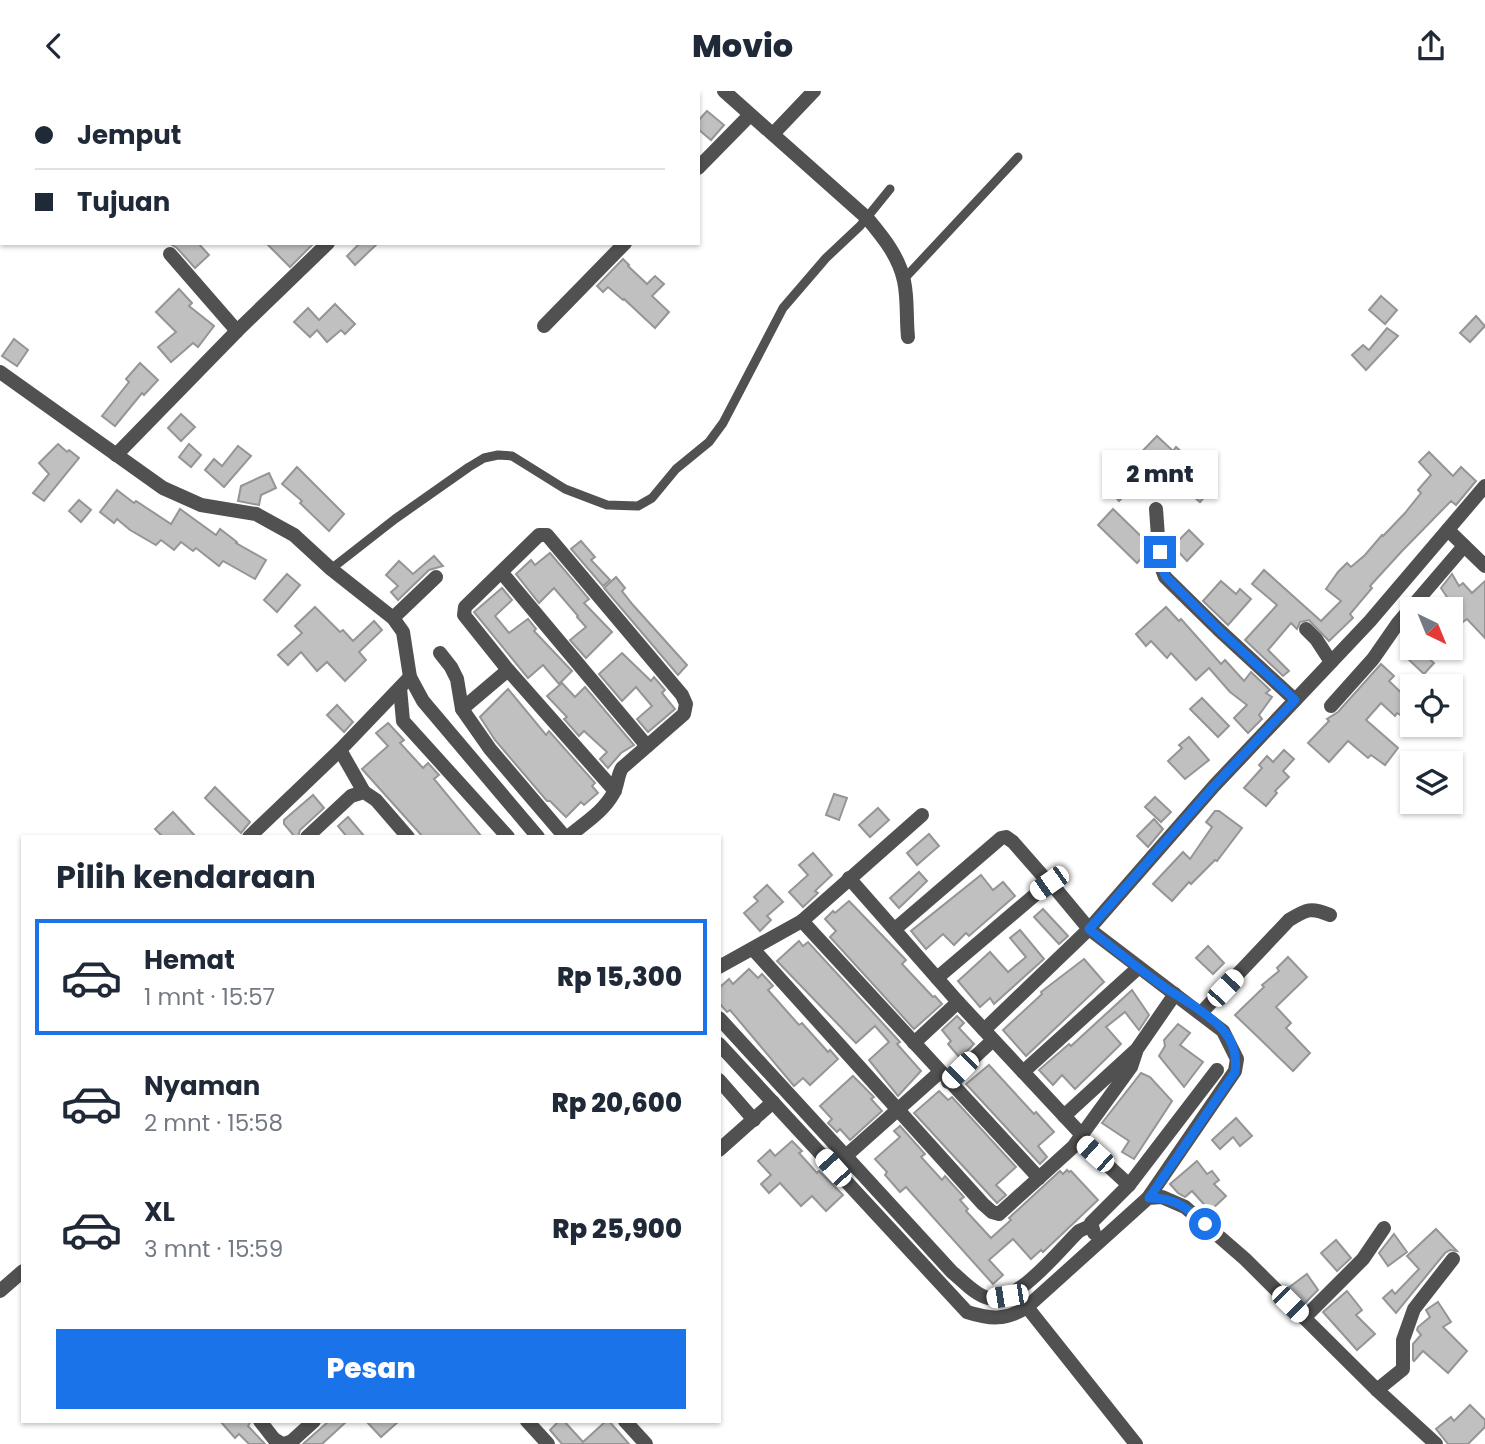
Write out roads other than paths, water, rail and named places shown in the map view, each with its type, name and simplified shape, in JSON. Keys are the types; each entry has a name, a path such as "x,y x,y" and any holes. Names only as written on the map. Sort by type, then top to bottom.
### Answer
{"street":[{"path":"723,91 867,218 895,255 904,279 908,337"},
{"path":"773,134 814,91"},
{"path":"700,166 749,116"},
{"path":"116,455 326,245"},
{"path":"544,326 623,245"},
{"path":"170,254 237,331"},
{"path":"0,372 163,488 201,505 256,514 294,535 331,569 393,618 403,632 407,644 410,677 423,701 536,835"},
{"path":"833,1168 897,1108 944,1077 988,1035 1089,929 1214,786 1370,621 1485,486"},
{"path":"1156,509 1160,563 1166,577 1295,700"},
{"path":"1448,530 1485,566"},
{"path":"569,835 599,811 615,791 622,768 684,714 686,703 547,535 539,535 465,607 464,615 508,670 615,791"},
{"path":"1331,706 1373,660 1398,623 1464,546"},
{"path":"502,573 647,746"},
{"path":"393,618 436,577"},
{"path":"1306,629 1331,662"},
{"path":"440,653 457,680 462,709 490,749 564,835"},
{"path":"462,709 508,670"},
{"path":"251,835 340,750 410,677"},
{"path":"400,688 403,721 507,835"},
{"path":"340,750 364,792 376,800 403,834"},
{"path":"309,835 351,796 364,792"},
{"path":"513,808 528,794"},
{"path":"721,966 802,921 922,815"},
{"path":"509,835 524,822"},
{"path":"721,1046 967,1312 990,1318 1004,1318 1027,1307 1149,1198 1235,1072 1237,1059 1223,1031 1089,929 1055,888 1006,837 1001,838 895,929"},
{"path":"849,878 1080,1137 1129,1185"},
{"path":"937,978 1049,883"},
{"path":"1201,1013 1289,920 1314,908 1330,915"},
{"path":"802,921 1039,1178"},
{"path":"753,949 992,1212 999,1214 1080,1137 1131,1067 1137,1048"},
{"path":"1023,1072 1138,968"},
{"path":"1064,1116 1137,1048 1175,994"},
{"path":"914,1043 958,1002"},
{"path":"721,1020 952,1272 992,1299 1016,1292 1079,1231 1090,1226 1129,1185 1217,1070"},
{"path":"761,1090 773,1078"},
{"path":"721,1082 754,1120"},
{"path":"721,1148 773,1103"},
{"path":"1149,1198 1162,1197 1185,1207 1245,1259 1377,1390 1436,1444"},
{"path":"1090,1226 1100,1241"},
{"path":"1304,1318 1363,1259 1384,1228"},
{"path":"1377,1390 1403,1369 1403,1339 1414,1308 1453,1259"},
{"path":"0,1291 21,1273"},
{"path":"1027,1307 1136,1444"},
{"path":"262,1423 274,1439 283,1444 292,1441 312,1423"},
{"path":"627,1423 646,1444"},
{"path":"535,1424 548,1444"}],"lane":[{"path":"904,279 1018,157"},
{"path":"331,569 395,519 469,467 498,454 512,456 565,489 607,505 638,506 652,498 676,468 709,442 723,423 783,308 826,258 867,218 890,189"}]}
